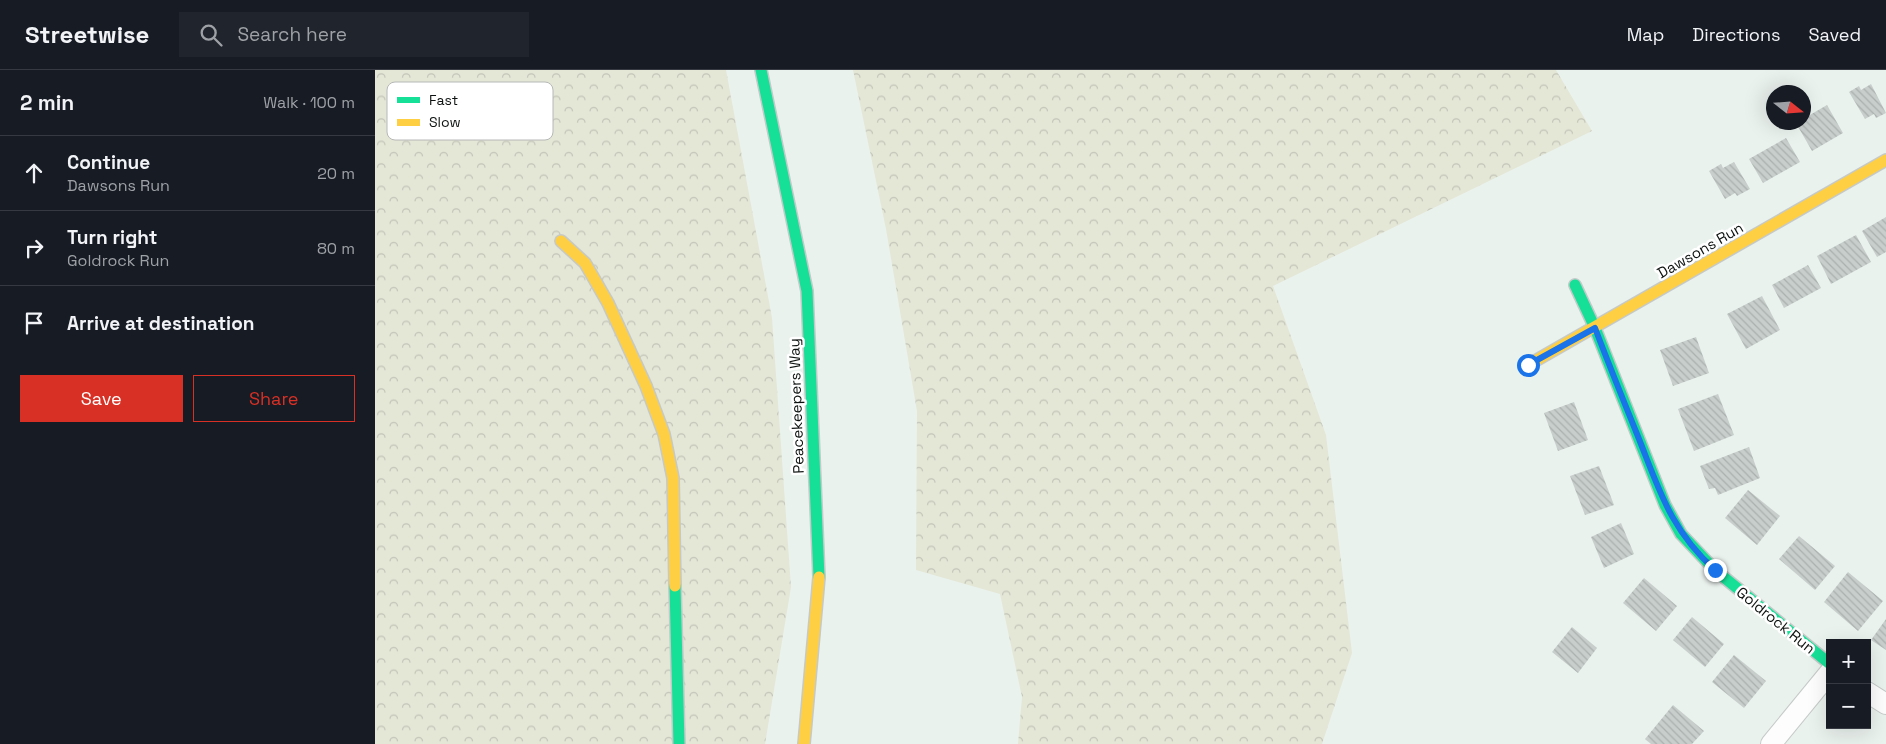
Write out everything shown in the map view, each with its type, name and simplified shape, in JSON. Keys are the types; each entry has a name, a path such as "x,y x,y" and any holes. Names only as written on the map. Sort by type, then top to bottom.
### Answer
{"main road":[{"name":"Peacekeepers Way","path":"761,70 807,291 819,586 804,744"},
{"name":"Dawsons Run","path":"1528,365 1886,160"},
{"path":"561,241 585,263 608,303 646,386 664,434 673,478 679,744"},
{"name":"Goldrock Run","path":"1575,284 1595,328 1665,505 1681,534 1715,570 1826,661"}],"street":[{"path":"1771,744 1826,677"},
{"path":"1871,695 1886,704"}],"green space":[{"path":"375,70 726,70 772,318 791,587 765,744 375,744"},
{"path":"853,70 1556,70 1592,131 1273,286 1326,435 1352,653 1322,744 1018,744 1022,697 1000,594 916,570 917,411 886,229"}],"building":[{"path":"1871,84 1886,113 1876,118 1874,114 1865,119 1849,92 1859,86 1861,90"},
{"path":"1827,105 1843,133 1812,151 1800,130 1811,130 1811,114"},
{"path":"1786,138 1800,162 1763,183 1749,159"},
{"path":"1734,162 1750,189 1737,196 1735,193 1725,199 1709,171 1721,164 1723,168"},
{"path":"1886,217 1886,252 1877,257 1862,231"},
{"path":"1856,235 1871,262 1831,284 1817,256"},
{"path":"1808,265 1821,288 1784,308 1772,285"},
{"path":"1762,296 1780,330 1746,349 1727,314"},
{"path":"1696,337 1709,373 1673,386 1660,350"},
{"path":"1718,394 1734,435 1694,451 1678,409"},
{"path":"1574,402 1588,440 1558,451 1544,413"},
{"path":"1749,447 1760,478 1718,495 1715,488 1709,489 1700,466"},
{"path":"1599,466 1614,505 1585,515 1570,476"},
{"path":"1748,490 1780,516 1757,545 1725,518"},
{"path":"1621,523 1634,554 1604,568 1591,537"},
{"path":"1799,536 1835,566 1815,590 1779,559"},
{"path":"1848,572 1883,601 1858,631 1824,602"},
{"path":"1644,578 1677,606 1656,631 1623,603"},
{"path":"1692,617 1724,644 1705,667 1673,640"},
{"path":"1886,619 1886,650 1871,640"},
{"path":"1572,627 1597,648 1578,673 1552,652"},
{"path":"1734,655 1766,681 1744,708 1712,682"},
{"path":"1673,705 1704,731 1692,744 1651,744 1645,739"}],"traffic: fast":[{"path":"761,70 807,291 819,577"},
{"path":"1575,285 1595,328 1665,505 1681,534 1715,570 1826,661"},
{"path":"675,586 679,744"}],"traffic: slow":[{"path":"1528,365 1886,160"},
{"path":"561,241 585,263 608,303 646,386 664,434 673,478 675,586"},
{"path":"804,744 819,577"}],"route":[{"path":"1528,365 1595,328 1665,505 1681,534 1691,547 1715,570"}]}
